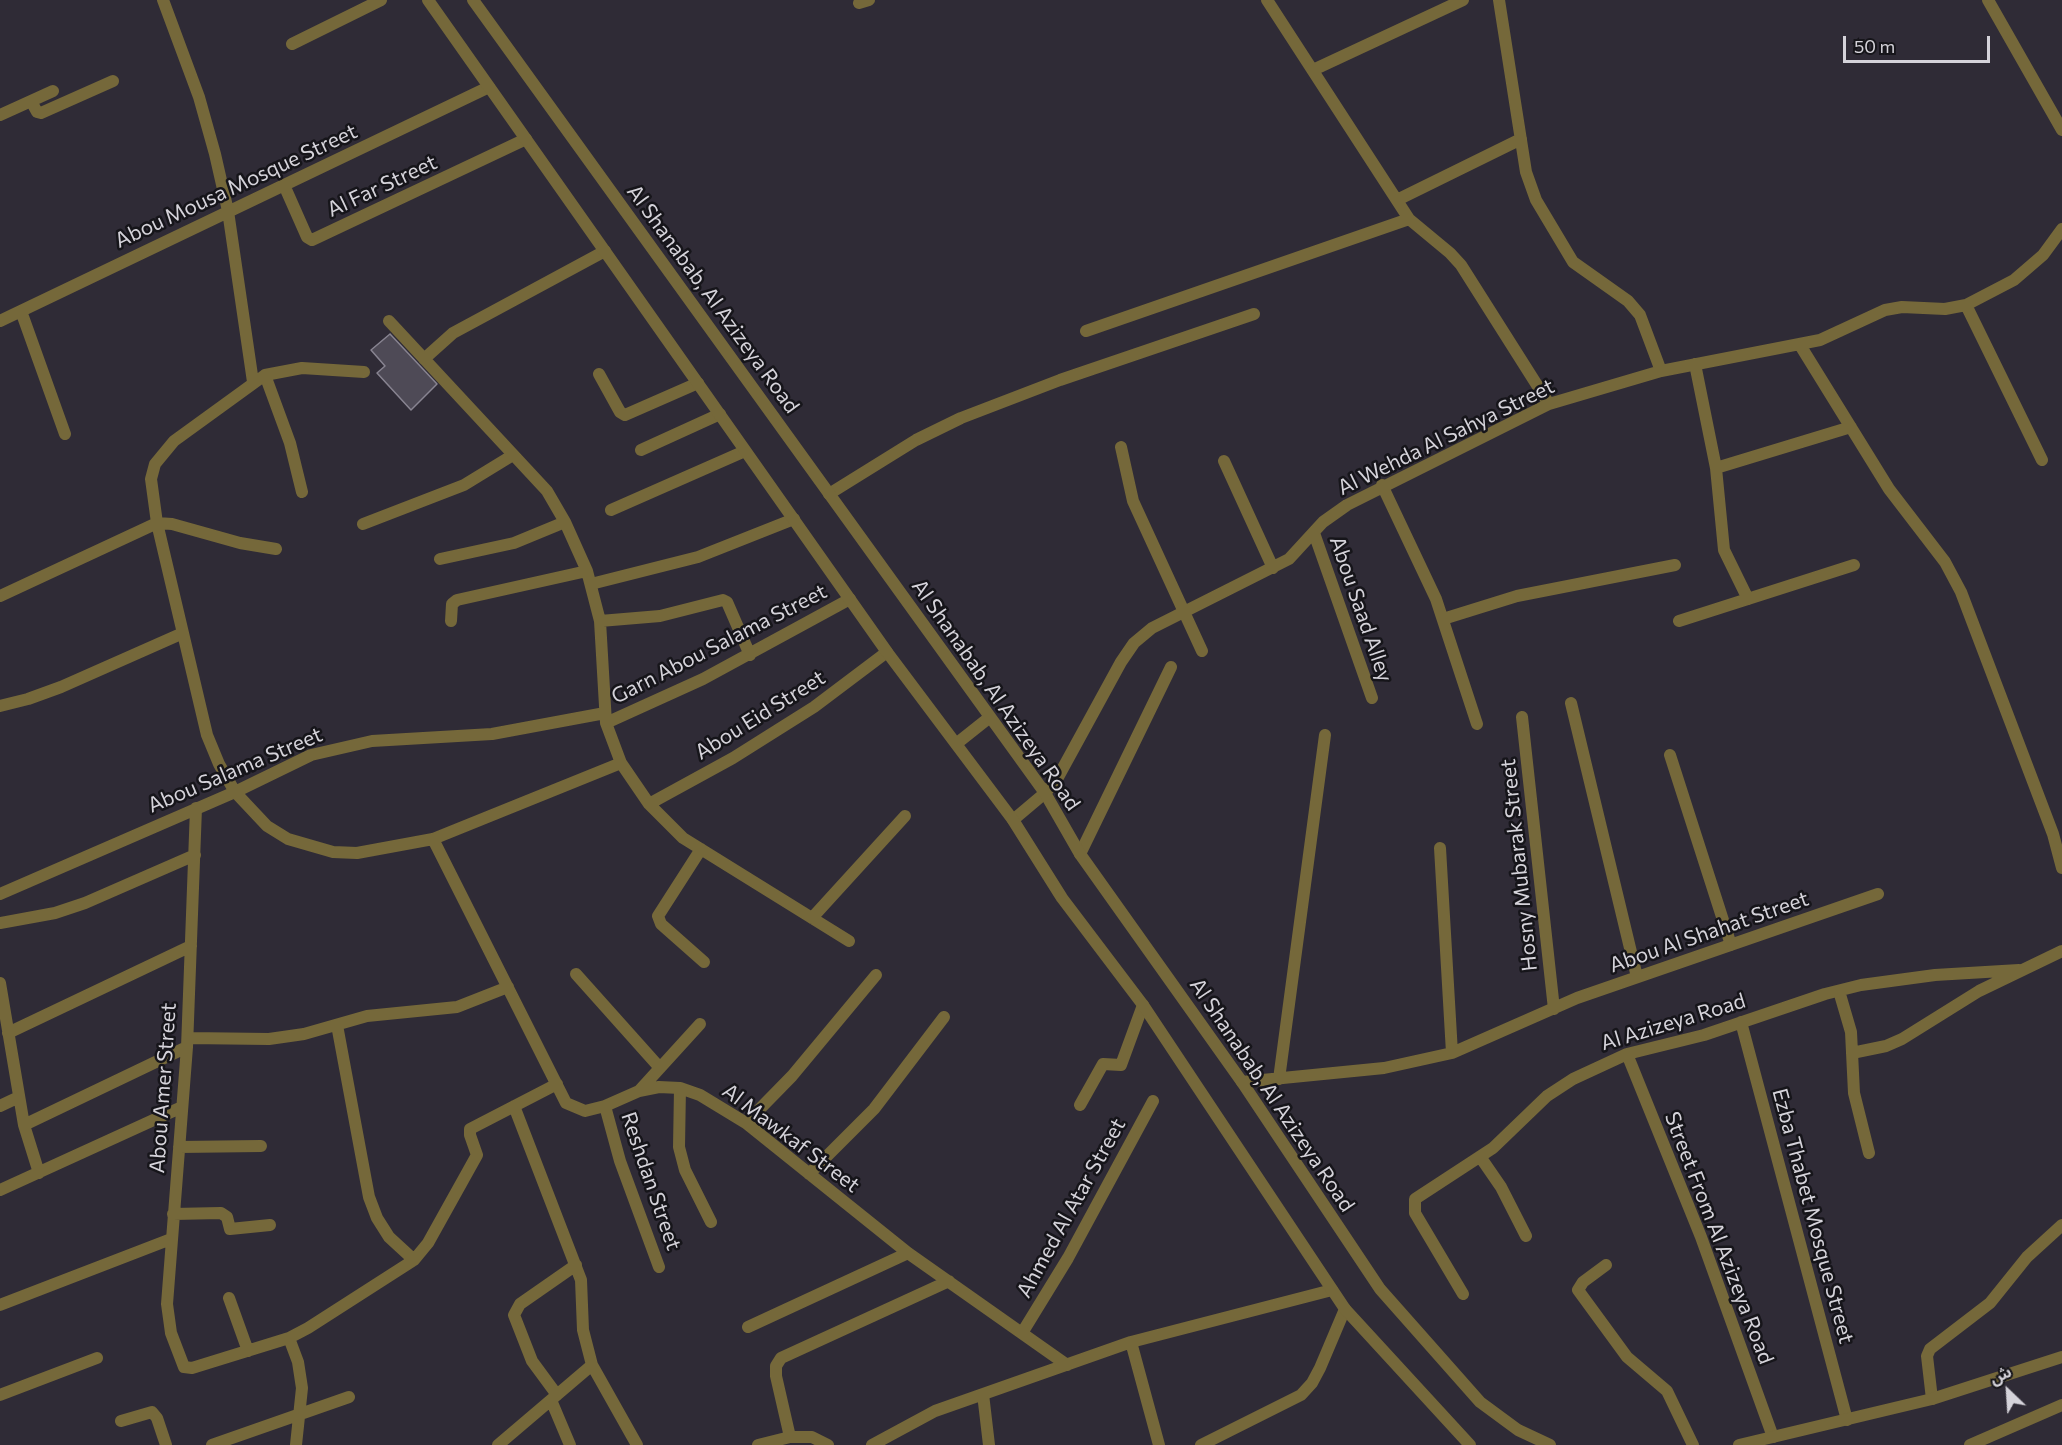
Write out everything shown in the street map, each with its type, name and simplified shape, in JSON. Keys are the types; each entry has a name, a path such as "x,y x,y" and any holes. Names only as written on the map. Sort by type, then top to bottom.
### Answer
{"street":[{"path":"163,0 199,97 228,212 254,382"},
{"path":"292,44 381,0"},
{"path":"428,0 887,652 1013,820 1062,898 1143,1005 1345,1309 1470,1445"},
{"name":"Al Shanabab, Al Azizeya Road","path":"473,0 1045,794 1080,854 1242,1082 1380,1289 1480,1402 1518,1430 1550,1445"},
{"path":"1267,0 1409,219 1461,265 1549,404"},
{"path":"1313,70 1462,0"},
{"path":"1500,0 1526,172 1536,200 1572,262 1628,301 1640,315 1661,371"},
{"path":"1988,0 2062,130"},
{"path":"31,101 35,110 40,113 113,81"},
{"name":"Abou Mousa Mosque Street","path":"0,321 489,87"},
{"path":"0,115 53,91"},
{"name":"Al Far Street","path":"284,185 307,237 312,240 526,139"},
{"path":"1397,200 1521,139"},
{"path":"1086,331 1409,219"},
{"name":"Al Wehda Al Sahya Street","path":"1013,820 1045,794 1056,779 1121,662 1134,643 1152,628 1273,568 1295,553 1334,513 1382,485 1549,404 1661,371 1800,345 1838,333 1885,310 1902,307 1945,309 1966,305 2014,280 2043,255 2062,229"},
{"path":"424,359 453,333 605,251"},
{"path":"1966,305 2042,460"},
{"path":"21,311 65,434"},
{"path":"829,494 916,440 961,418 1060,380 1254,314"},
{"path":"389,321 547,491 565,522 587,572 600,621 605,718 621,763 649,804 683,838 849,941"},
{"path":"1800,345 1889,489 1945,562 1961,592 2049,823 2062,868"},
{"path":"1695,364 1716,468 1724,550 1748,599"},
{"path":"364,372 303,368 283,369 265,375 163,451 155,464 151,479 157,523 207,735 219,764 235,792 267,826 288,839 309,847 333,852 357,853 433,839 621,763"},
{"path":"598,374 620,412 625,415 698,383"},
{"path":"265,375 290,443 302,492"},
{"path":"641,450 720,414"},
{"path":"1716,468 1851,427"},
{"path":"1120,447 1133,501 1202,651"},
{"path":"611,510 745,451"},
{"path":"363,524 464,484 513,455"},
{"path":"1224,461 1273,568"},
{"path":"1382,485 1410,540 1443,619 1477,724"},
{"path":"591,584 698,557 794,519"},
{"path":"440,559 514,543 565,522"},
{"path":"0,596 157,523 172,524 240,543 276,549"},
{"name":"Abou Saad Alley","path":"1314,533 1372,698"},
{"path":"1443,619 1518,596 1676,565"},
{"path":"1679,621 1854,565"},
{"path":"451,621 452,604 457,600 587,572"},
{"name":"Garn Abou Salama Street","path":"605,718 750,656 850,599"},
{"path":"600,621 660,616 723,600 726,602 750,656"},
{"path":"0,706 61,687 183,633"},
{"name":"Abou Eid Street","path":"649,804 733,758 814,706 887,652"},
{"path":"1080,854 1171,667"},
{"path":"1571,703 1637,977"},
{"path":"956,744 990,717"},
{"name":"Hosny Mubarak Street","path":"1522,717 1554,1009"},
{"name":"Abou Salama Street","path":"0,894 235,792 311,755 341,746 372,741 492,734 605,718"},
{"path":"1279,1079 1325,735"},
{"path":"1670,755 1731,945"},
{"name":"Abou Amer Street","path":"196,808 188,1043 167,1304 171,1332 184,1367 192,1368 248,1351"},
{"path":"812,918 904,816"},
{"name":"Al Mawkaf Street","path":"433,839 566,1103 585,1111 605,1106 639,1090 659,1087 680,1088 699,1095 746,1123 908,1253 1067,1365"},
{"path":"1440,848 1452,1053"},
{"path":"701,849 658,916 661,924 704,962"},
{"path":"0,923 55,913 86,903 195,855"},
{"name":"Abou Al Shahat Street","path":"1242,1082 1384,1068 1452,1053 1554,1009 1637,977 1878,894"},
{"path":"8,1033 191,946"},
{"path":"1852,1053 1878,1048 1902,1039 1950,1008 2019,970 2062,951"},
{"name":"Al Azizeya Road","path":"1463,1294 1413,1206 1420,1193 1480,1158 1547,1096 1573,1078 1627,1054 1839,991 1897,979 2019,970"},
{"path":"576,974 660,1068"},
{"path":"746,1123 792,1076 876,975"},
{"path":"0,983 24,1125 39,1173"},
{"path":"24,1125 188,1043 269,1039 303,1034 367,1016 398,1011 430,1011 457,1007 508,987"},
{"path":"1839,991 1849,1021 1854,1094 1869,1153"},
{"path":"1080,1105 1103,1064 1121,1065 1143,1005"},
{"path":"809,1174 874,1109 944,1017"},
{"name":"Ezba Thabet Mosque Street","path":"1741,1022 1847,1420"},
{"path":"639,1090 700,1024"},
{"path":"337,1025 369,1197 377,1218 389,1238 414,1260"},
{"name":"Street From Al Azizeya Road","path":"1627,1054 1701,1237 1773,1437"},
{"path":"229,1298 248,1351 289,1338 308,1329 414,1260 428,1243 476,1158 477,1152 470,1129 557,1084"},
{"path":"680,1088 679,1147 685,1170 711,1222"},
{"path":"0,1106 20,1097"},
{"name":"Ahmed Al Atar Street","path":"1022,1333 1068,1258 1153,1101"},
{"path":"514,1106 576,1265 583,1296 584,1339 592,1365 637,1445"},
{"name":"Reshdan Street","path":"605,1106 620,1161 659,1267"},
{"path":"0,1190 182,1107"},
{"path":"179,1147 261,1146"},
{"path":"1480,1158 1501,1188 1526,1236"},
{"path":"173,1214 221,1213 227,1217 230,1229 270,1225"},
{"path":"1932,1399 1927,1356 1929,1349 1990,1303 2027,1257 2062,1225"},
{"path":"0,1305 171,1239"},
{"path":"748,1327 908,1253"},
{"path":"570,1445 554,1398 532,1361 514,1315 520,1304 576,1265"},
{"path":"1606,1265 1583,1282 1578,1290 1627,1357 1667,1391 1693,1445"},
{"path":"790,1437 776,1376 776,1366 780,1358 949,1281"},
{"path":"872,1445 934,1412 1131,1342 1332,1290"},
{"path":"1201,1445 1301,1395 1312,1383 1320,1368 1345,1309"},
{"path":"289,1338 298,1362 301,1379 301,1414 296,1445"},
{"path":"1131,1342 1159,1445"},
{"path":"1739,1445 1932,1399 2062,1357"},
{"path":"0,1395 97,1358"},
{"path":"498,1445 592,1365"},
{"path":"983,1394 989,1445"},
{"path":"212,1445 349,1397"},
{"path":"1970,1445 2062,1405"},
{"path":"121,1421 152,1412 157,1418 166,1445"},
{"path":"758,1445 790,1437 812,1437 828,1445"}],"building":[{"path":"390,334 437,384 411,410 377,373 385,366 371,350"}]}
